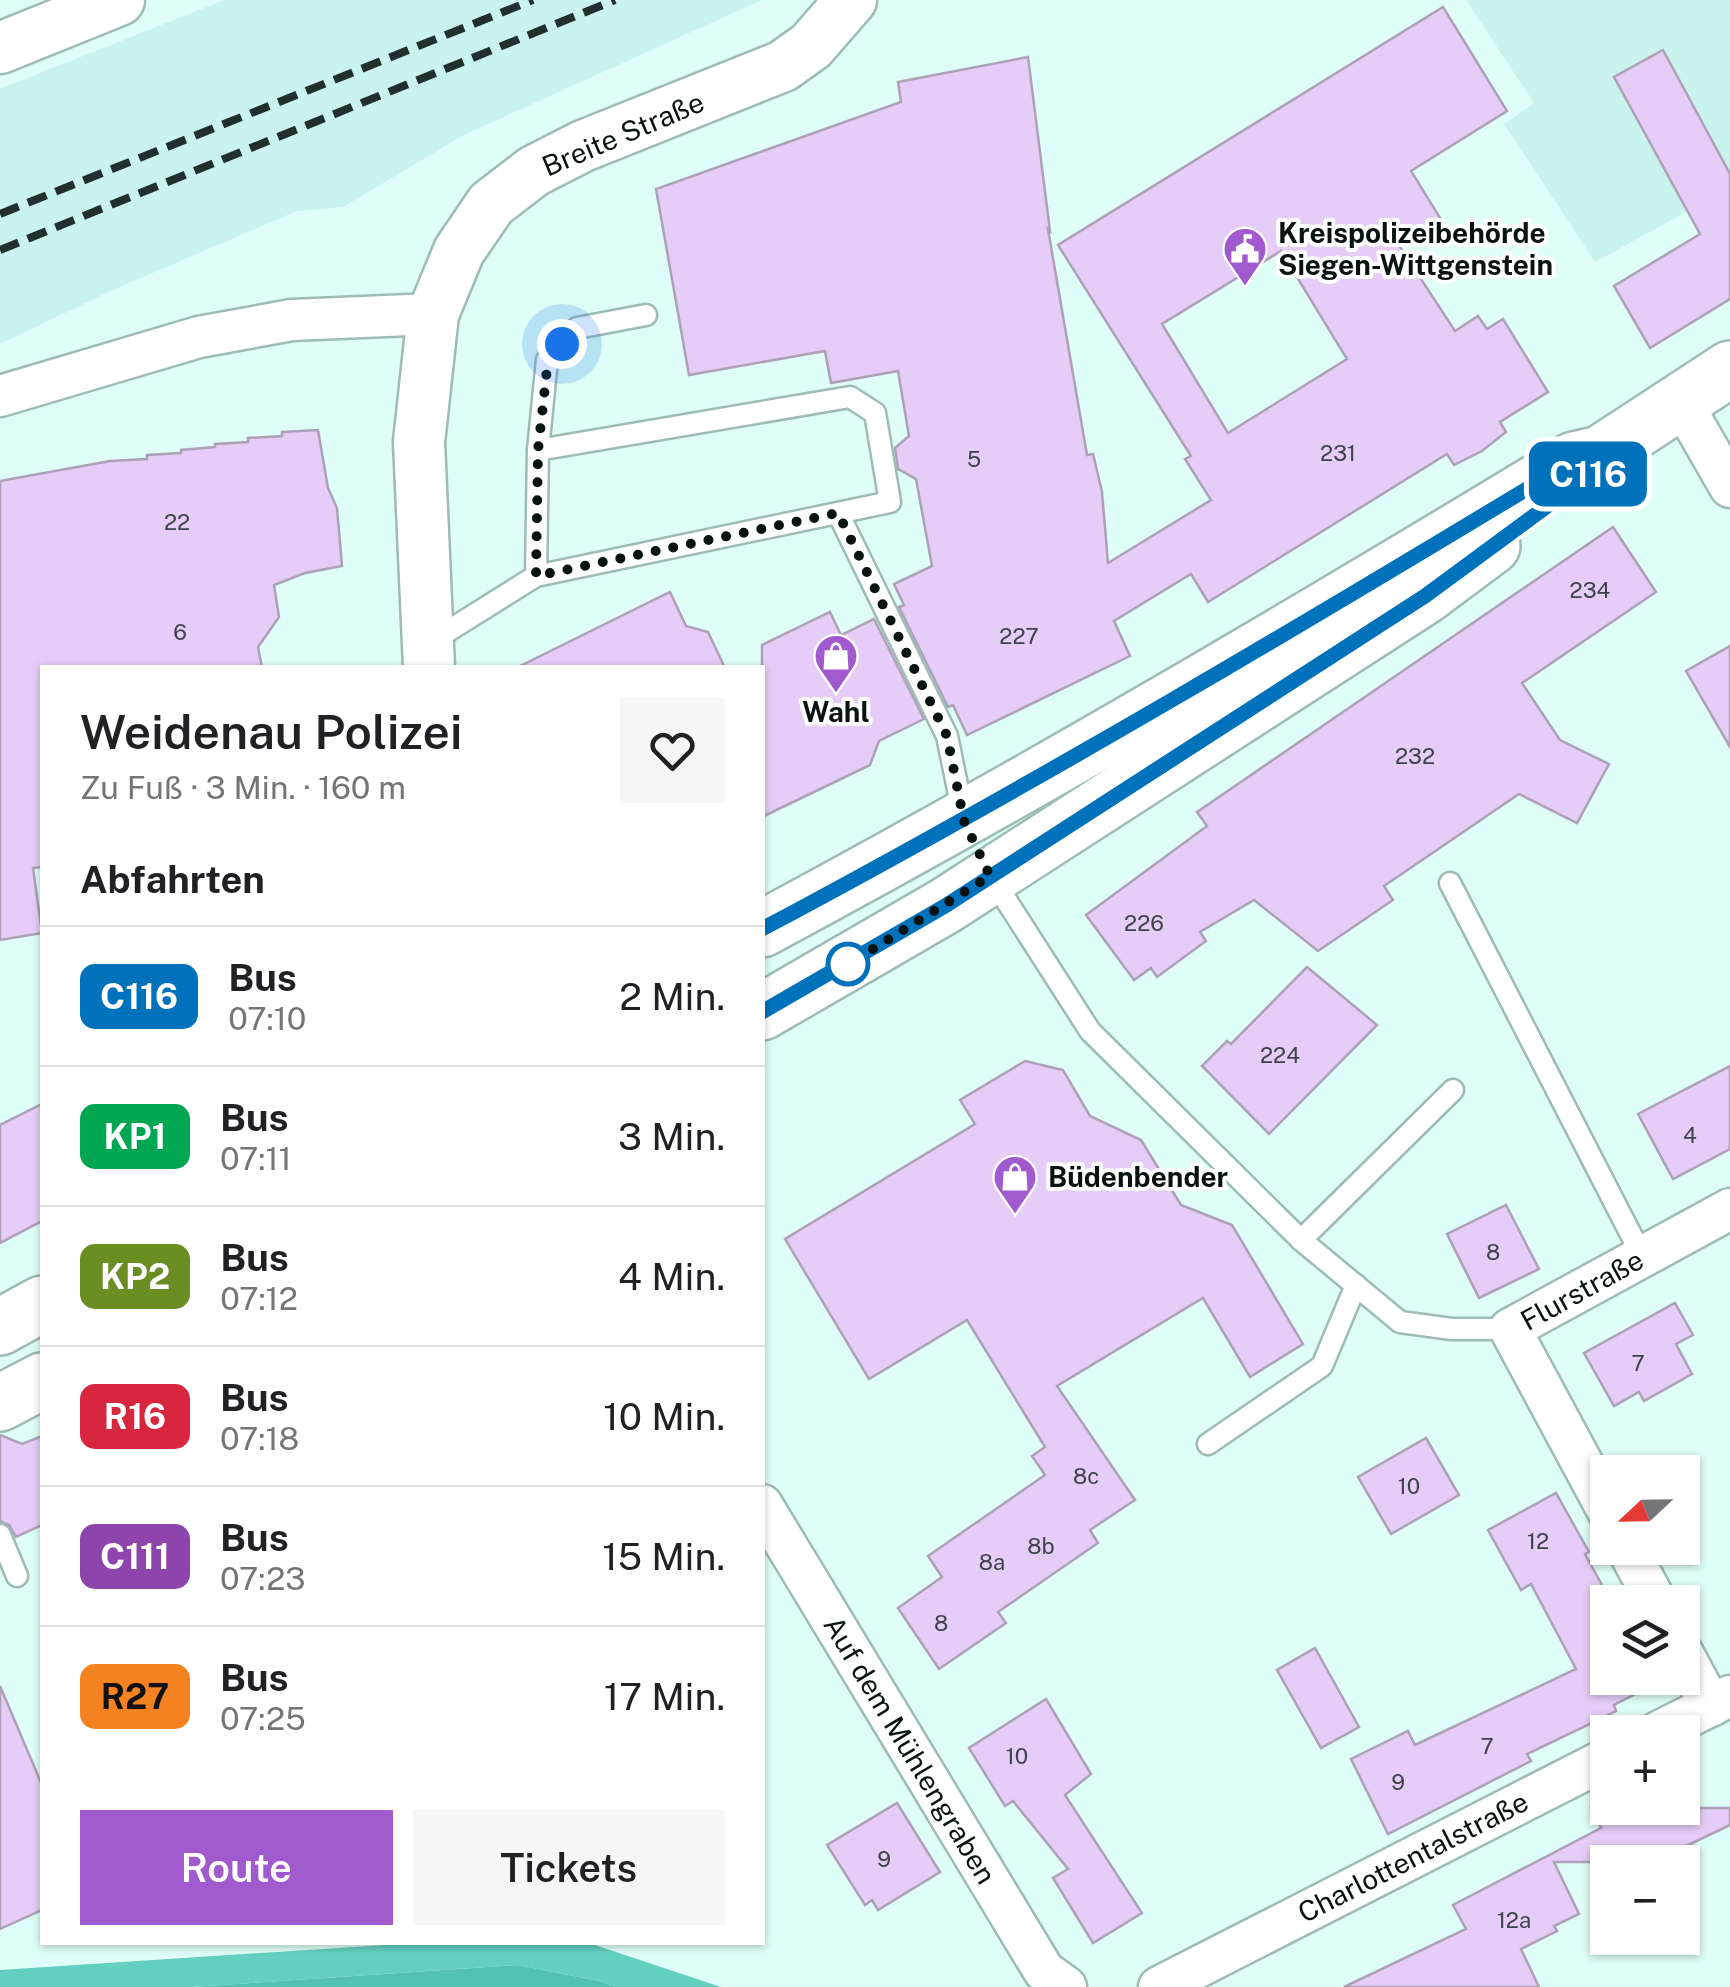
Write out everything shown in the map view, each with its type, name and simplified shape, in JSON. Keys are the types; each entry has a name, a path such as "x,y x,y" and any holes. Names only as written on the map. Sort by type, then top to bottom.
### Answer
{"main road":[{"path":"765,1010 861,957 990,876 1215,703 1578,458 1600,454 1730,369"},
{"path":"765,927 964,821 1215,703"},
{"path":"964,821 990,876"},
{"path":"0,1327 40,1305"},
{"path":"0,1403 40,1382"}],"street":[{"path":"0,48 119,0"},
{"name":"Breite Straße","path":"428,656 419,442 433,314 459,252 492,204 534,171 583,146 783,66 811,46 851,0"},
{"path":"0,396 198,337 292,320 433,314"},
{"path":"1680,400 1730,488"},
{"name":"Flurstraße","path":"1590,1478 1510,1329 1730,1210"},
{"name":"Auf dem Mühlengraben","path":"765,1516 1044,1972 1066,1987"},
{"path":"1692,1715 1720,1701 1700,1675"},
{"name":"Charlottentalstraße","path":"1159,1987 1226,1971 1590,1768"}],"lane":[{"path":"536,576 538,450 548,360 577,328 646,315"},
{"path":"428,656 536,576 890,502 874,413 850,397 538,450"},
{"path":"838,513 947,736 964,821"},
{"path":"990,876 1090,1030 1301,1240 1400,1322 1452,1330 1510,1329"},
{"path":"1450,883 1642,1256"},
{"path":"1301,1240 1453,1090"},
{"path":"1208,1444 1322,1366 1356,1286"},
{"path":"0,1535 18,1576"}],"shaded area":[{"path":"224,0 762,0 464,135 343,207 297,211 113,290 0,344 0,89"},
{"path":"1466,0 1730,0 1730,188 1595,262 1504,124 1534,103"},
{"path":"384,1945 595,1945 721,1987 615,1987 518,1965 191,1987 0,1987 0,1970"},
{"path":"518,1965 615,1987 191,1987"}],"building":[{"path":"1443,7 1507,111 1411,171 1442,221 1400,247 1455,331 1478,316 1487,329 1503,319 1548,392 1500,422 1506,432 1482,451 1454,465 1447,454 1208,602 1191,574 1114,621 1130,656 967,735 953,705 948,707 899,607 904,605 894,584 932,566 916,479 898,469 895,448 909,436 898,371 831,383 825,351 689,375 656,189 901,102 898,82 1028,57 1048,229 1087,455 1093,454 1102,492 1108,563 1211,500 1185,459 1191,456 1058,245","holes":["1281,251 1347,359 1228,433 1162,324"]},
{"path":"1663,50 1730,174 1730,299 1650,348 1614,286 1700,234 1614,77"},
{"path":"318,430 328,488 337,508 342,566 305,573 274,585 279,617 258,647 261,665 40,665 40,867 33,868 40,933 0,940 0,481 110,461 147,459 147,455 181,453 215,444 248,442 248,438 282,436 282,432"},
{"path":"1613,527 1656,592 1522,683 1560,740 1609,764 1577,823 1519,794 1384,886 1393,900 1318,951 1254,900 1200,932 1206,941 1157,977 1151,968 1134,980 1086,915 1207,826 1197,812"},
{"path":"670,592 686,626 708,632 724,665 522,665"},
{"name":"Wahl","path":"830,612 841,635 874,619 924,719 879,741 870,765 765,816 762,645"},
{"path":"1730,646 1730,747 1686,671"},
{"path":"1307,967 1377,1025 1269,1134 1202,1066 1227,1041 1231,1044"},
{"name":"Büdenbender","path":"1025,1061 1063,1070 1090,1116 1141,1140 1181,1205 1232,1225 1303,1344 1250,1377 1203,1298 1057,1386 1135,1500 1090,1530 1098,1543 998,1612 1006,1623 939,1669 898,1608 942,1577 928,1556 1045,1475 1032,1456 1045,1447 967,1320 869,1379 785,1239 975,1124 960,1100"},
{"path":"1730,1066 1730,1149 1673,1179 1638,1114"},
{"path":"40,1105 40,1222 0,1243 0,1125"},
{"path":"1506,1205 1539,1269 1479,1298 1447,1234"},
{"path":"1675,1303 1693,1335 1676,1344 1692,1374 1644,1401 1639,1392 1614,1406 1584,1353"},
{"path":"0,1435 22,1444 40,1437 40,1526 16,1537 9,1525 0,1521"},
{"path":"1426,1438 1459,1495 1391,1534 1358,1477"},
{"path":"1556,1493 1589,1552 1585,1554 1602,1585 1590,1585 1590,1695 1634,1695 1614,1705 1616,1711 1590,1715 1590,1724 1527,1754 1531,1761 1388,1834 1351,1759 1408,1731 1415,1745 1576,1669 1531,1584 1521,1590 1488,1530"},
{"path":"1315,1648 1359,1727 1321,1748 1277,1670"},
{"path":"0,1686 40,1780 40,1911 0,1929"},
{"path":"1046,1699 1091,1774 1065,1795 1142,1913 1093,1943 1053,1878 1068,1869 1013,1801 1005,1806 969,1748"},
{"path":"897,1803 940,1872 878,1910 872,1900 865,1905 827,1845"},
{"path":"1700,1808 1730,1808 1730,1825 1688,1845 1590,1845 1590,1862 1554,1862 1579,1914 1554,1926 1557,1931 1521,1949 1539,1987 1344,1987 1466,1929 1453,1905 1601,1828 1600,1825 1700,1825"}],"railway":[{"path":"0,214 533,0"},
{"path":"0,250 615,0"}],"bus line":[{"name":"C116","path":"765,927 964,821 1136,722 1578,458 1600,454 1588,476 1425,596 945,906 765,1010"}],"place":[{"name":"Kreispolizeibehörde Siegen-Wittgenstein","path":"1245,287"},
{"name":"Wahl","path":"836,694"},
{"name":"Büdenbender","path":"1015,1215"}],"route":[{"path":"562,344 548,360 538,450 536,576 838,513 947,736 964,821 990,876 844,967 848,964"}]}
